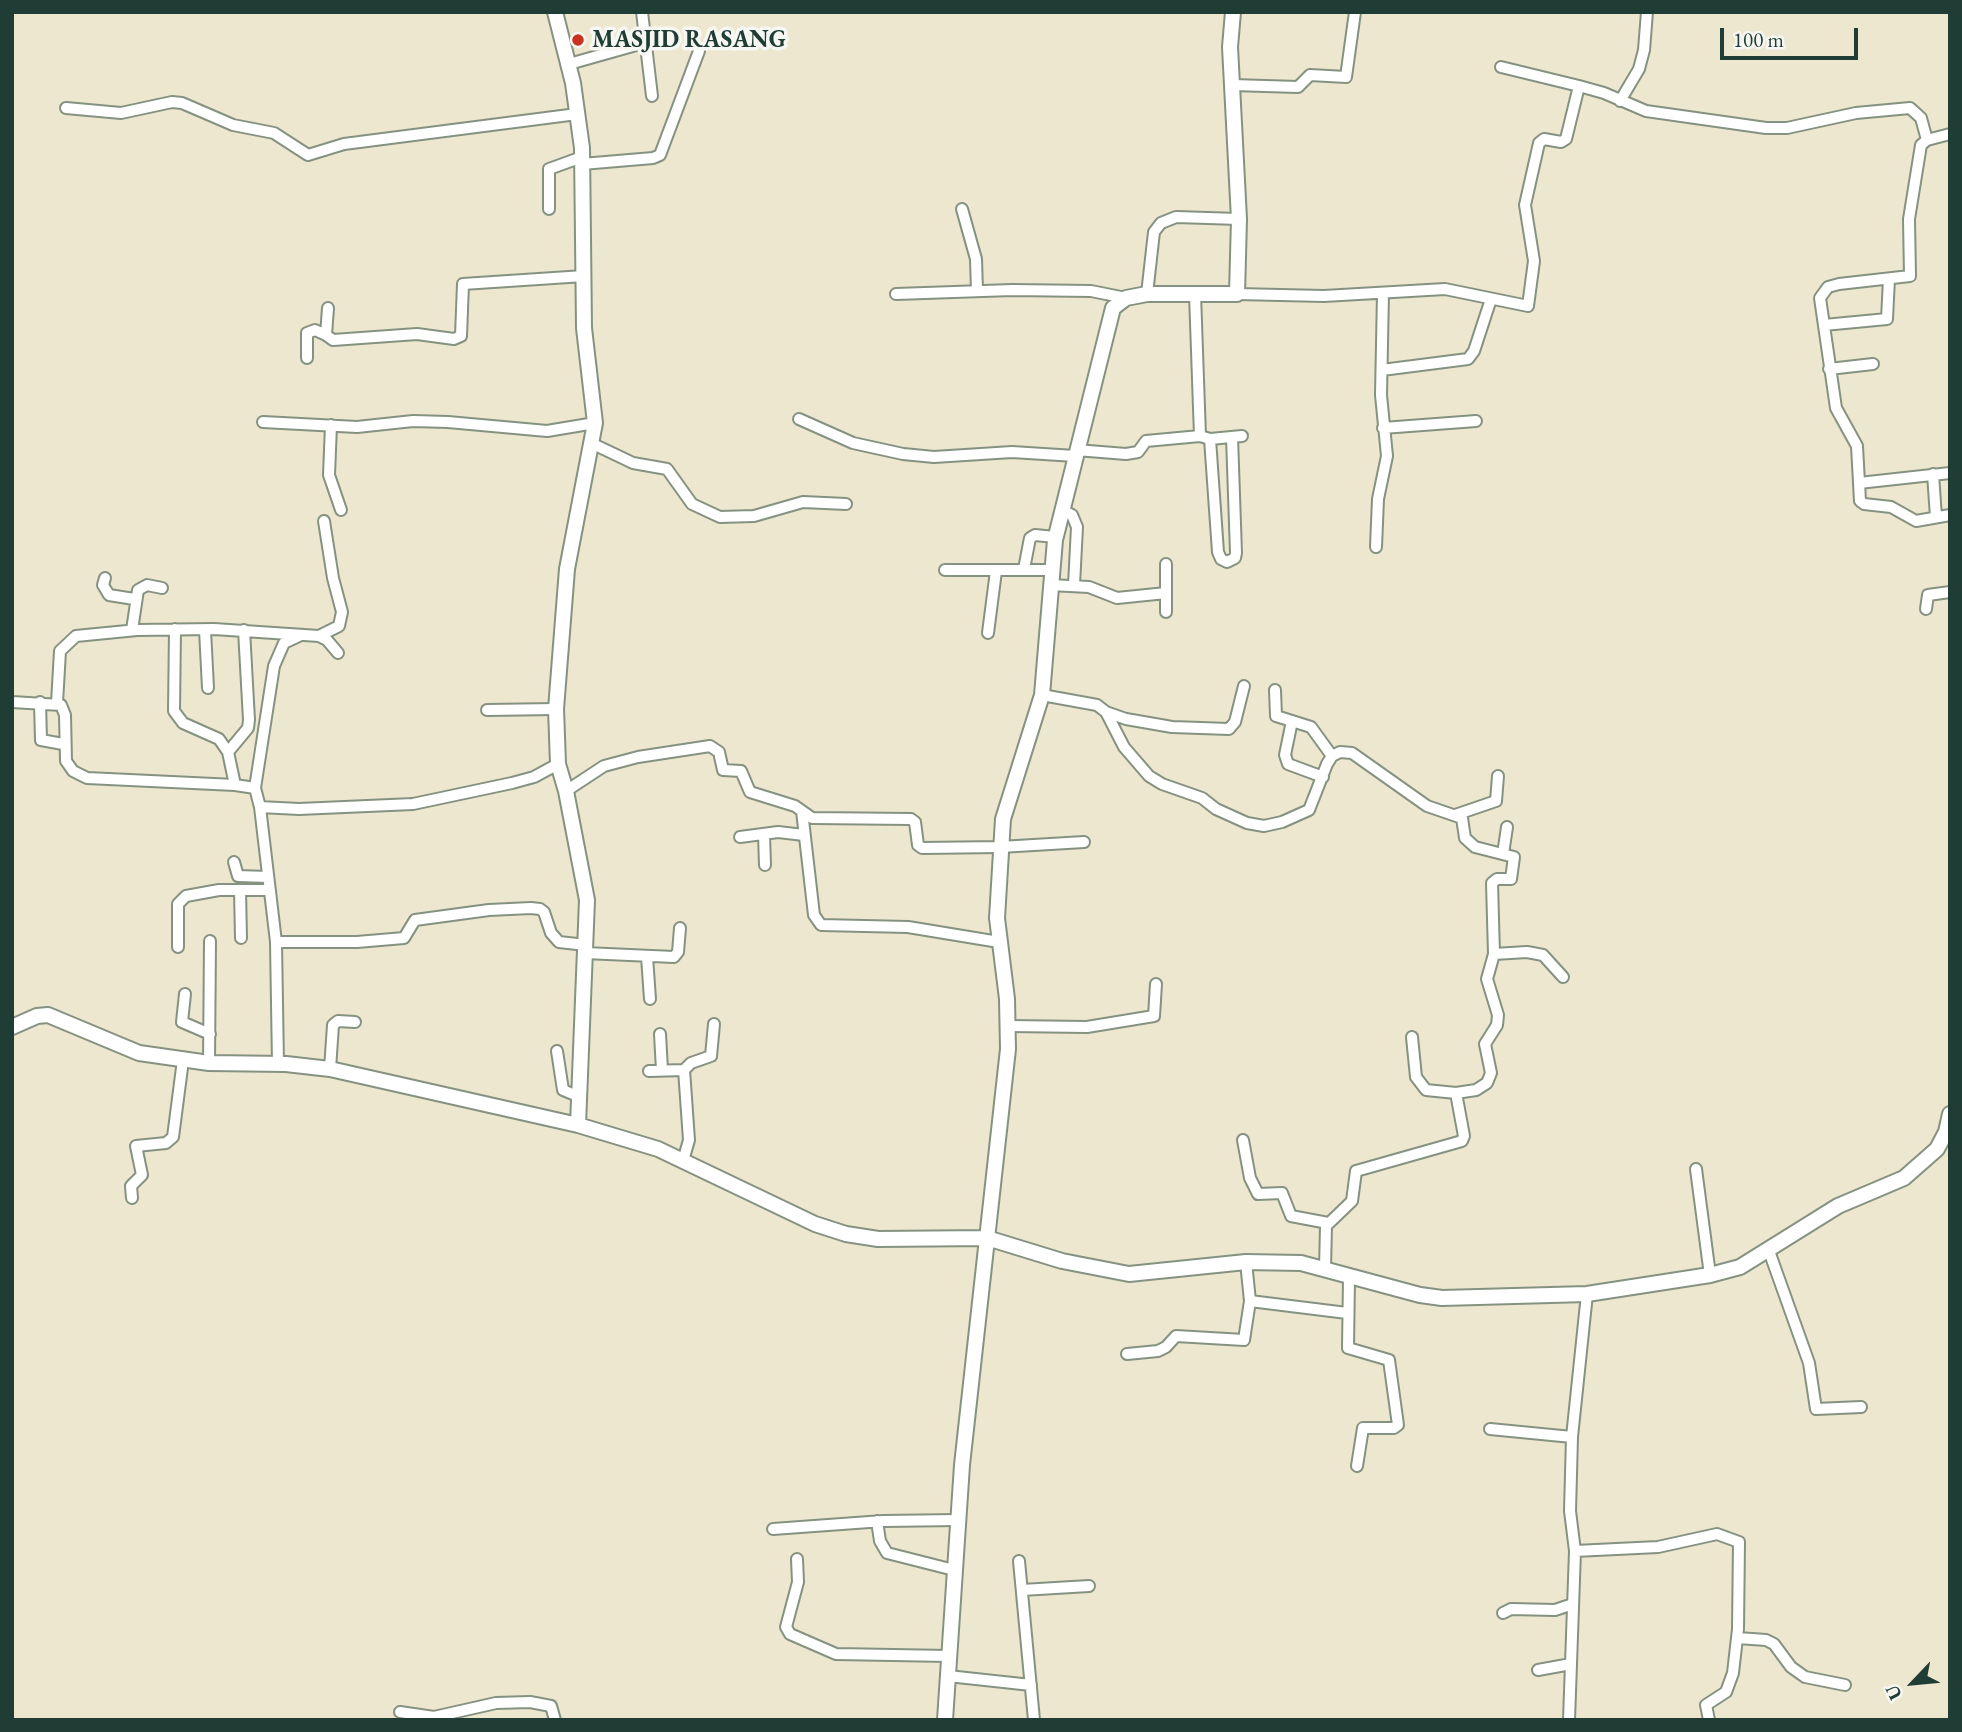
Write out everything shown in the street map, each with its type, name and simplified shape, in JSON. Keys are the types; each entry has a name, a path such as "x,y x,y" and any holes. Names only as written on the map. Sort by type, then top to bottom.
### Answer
{"street":[{"path":"555,12 569,64 582,160 584,328 595,423 567,569 556,709 558,764 566,791 587,900 578,1125"},
{"path":"642,12 652,96"},
{"path":"1233,12 1232,85 1239,219 1237,294"},
{"path":"1232,85 1298,87 1310,75 1346,77 1355,12"},
{"path":"1620,101 1639,69 1644,50 1647,12"},
{"path":"569,64 647,42"},
{"path":"549,209 549,169 582,160 660,155 699,51"},
{"path":"1501,67 1579,86 1646,111 1766,128 1787,128 1856,113 1910,108 1921,118 1927,140"},
{"path":"896,294 1091,290 1126,298 1147,294 1324,296 1445,289 1524,306 1530,303 1534,261 1524,211 1539,143 1544,139 1566,139 1579,86"},
{"path":"66,108 121,113 172,102 182,103 233,125 274,133 308,155 344,144 577,114"},
{"path":"1950,134 1927,140 1921,145 1909,219 1911,274 1828,288 1820,298 1838,413 1857,446 1859,498 1864,504 1891,507 1916,521 1950,515"},
{"path":"962,209 976,259 977,291"},
{"path":"1147,294 1154,232 1161,223 1176,217 1239,219"},
{"path":"307,358 307,332 315,330 333,340 417,334 458,338 461,336 463,284 584,276"},
{"path":"1824,325 1887,319 1889,279"},
{"path":"1376,547 1378,499 1386,468 1381,370 1382,293"},
{"path":"799,419 853,443 903,454 934,457 1012,452 1126,454 1138,452 1146,441 1205,437 1237,437 1236,553 1235,558 1227,562 1221,559 1218,552 1205,437 1195,294"},
{"path":"945,1720 958,1520 1009,1026 999,942 1000,847 1010,790 1042,695 1055,537 1113,308 1126,298"},
{"path":"1381,370 1468,359 1474,351 1491,299"},
{"path":"326,335 328,308"},
{"path":"1829,369 1873,364"},
{"path":"263,422 356,427 436,421 547,431 595,423"},
{"path":"1384,428 1476,421"},
{"path":"331,425 329,475 341,510"},
{"path":"591,443 633,463 667,469 692,505 720,517 754,516 803,502 846,504"},
{"path":"1859,483 1950,473"},
{"path":"1933,474 1936,517"},
{"path":"1062,510 1072,515 1077,527 1074,585"},
{"path":"319,636 340,626 342,621 324,521"},
{"path":"1024,569 1030,538 1035,535 1055,537"},
{"path":"1166,564 1166,612"},
{"path":"945,570 1051,570"},
{"path":"988,633 996,571"},
{"path":"105,578 103,585 109,595 134,599"},
{"path":"1050,585 1074,585 1095,589 1117,598 1166,593"},
{"path":"132,630 134,599 142,587 162,588"},
{"path":"1926,609 1928,595 1950,592"},
{"path":"255,788 87,778 69,767 64,744 65,715 58,703 60,651 76,636 175,629 244,630 319,636 327,640 338,653"},
{"path":"175,629 174,712 183,723 219,739 228,752 235,785"},
{"path":"205,630 208,688"},
{"path":"228,752 248,728 244,630"},
{"path":"278,1064 276,942 260,807 255,788 278,651 284,643 302,635"},
{"path":"1042,695 1085,701 1126,719 1172,727 1229,729 1235,722 1244,686"},
{"path":"1275,690 1276,716 1311,727 1332,756"},
{"path":"12,702 58,703"},
{"path":"40,702 41,740 64,744"},
{"path":"487,710 556,709"},
{"path":"1106,712 1124,747 1149,776 1162,784 1202,798 1216,809 1247,823 1264,826 1298,818 1309,810 1332,756 1340,752 1352,753 1427,806 1463,819 1464,834 1470,843 1514,857 1514,875 1511,879 1497,879 1492,883 1494,954 1487,979 1496,1004 1497,1025 1485,1044 1491,1073 1485,1087 1456,1093 1426,1090 1419,1083 1412,1037"},
{"path":"1292,721 1285,755 1288,764 1323,777"},
{"path":"566,791 604,766 638,757 710,746 719,752 723,770 741,771 750,792 802,811 811,818 911,820 915,822 918,845 922,848 1084,842"},
{"path":"260,807 299,809 413,804 534,777 558,764"},
{"path":"1455,815 1496,801 1498,776"},
{"path":"802,811 814,915 821,925 908,927 999,942"},
{"path":"1503,853 1507,827"},
{"path":"740,837 778,832 803,835"},
{"path":"764,834 765,865"},
{"path":"234,862 238,876 268,877"},
{"path":"178,947 180,901 186,896 219,890 270,890"},
{"path":"240,890 241,938"},
{"path":"276,942 396,939 407,935 410,923 415,920 489,910 531,908 544,912 553,937 559,942 586,949 647,957 674,957 678,952 680,928"},
{"path":"209,1063 210,942"},
{"path":"1494,954 1527,952 1543,955 1563,977"},
{"path":"647,957 650,999"},
{"path":"1009,1026 1087,1027 1154,1016 1156,984"},
{"path":"185,993 182,1022 210,1034"},
{"path":"12,1027 37,1016 48,1015 139,1053 209,1063 278,1064 330,1069 578,1125 658,1149 815,1224 846,1234 878,1239 987,1238 1062,1261 1129,1274 1246,1262 1301,1264 1349,1278 1442,1298 1587,1294 1710,1275 1740,1267 1838,1206 1903,1178 1937,1149 1946,1132 1950,1115"},
{"path":"330,1069 333,1025 338,1021 355,1022"},
{"path":"649,1070 684,1070 691,1063 711,1056 714,1024"},
{"path":"660,1034 662,1070"},
{"path":"556,1051 564,1090 580,1097"},
{"path":"132,1198 131,1186 142,1175 136,1146 166,1143 173,1137 183,1060"},
{"path":"683,1161 689,1140 684,1070"},
{"path":"1325,1269 1325,1231 1328,1223 1352,1201 1356,1171 1462,1142 1464,1136 1456,1093"},
{"path":"1243,1140 1250,1178 1258,1194 1282,1193 1291,1216 1328,1223"},
{"path":"1696,1170 1710,1275"},
{"path":"1769,1251 1809,1363 1816,1409 1861,1407"},
{"path":"1127,1354 1158,1350 1166,1347 1176,1336 1203,1335 1242,1340 1246,1336 1250,1301 1246,1262"},
{"path":"1349,1278 1349,1350 1390,1362 1398,1425 1394,1428 1365,1427 1357,1466"},
{"path":"1569,1720 1576,1551 1570,1511 1572,1437 1587,1294"},
{"path":"1250,1301 1347,1313"},
{"path":"1490,1429 1572,1437"},
{"path":"773,1529 877,1521 958,1520"},
{"path":"877,1521 880,1541 887,1553 954,1570"},
{"path":"1576,1551 1658,1547 1717,1534 1736,1539 1741,1546 1738,1638 1733,1673 1726,1692 1706,1705 1709,1720"},
{"path":"797,1559 797,1582 787,1623 790,1634 836,1654 949,1656"},
{"path":"1018,1561 1034,1720"},
{"path":"1022,1590 1089,1586"},
{"path":"1503,1614 1511,1609 1555,1610 1573,1604"},
{"path":"1738,1638 1766,1640 1805,1677 1845,1685"},
{"path":"1538,1670 1571,1664"},
{"path":"948,1676 1031,1685"},
{"path":"400,1712 430,1718 496,1703 530,1702 551,1706 555,1720"}],"place":[{"name":"MASJID RASANG","path":"578,40"}]}
